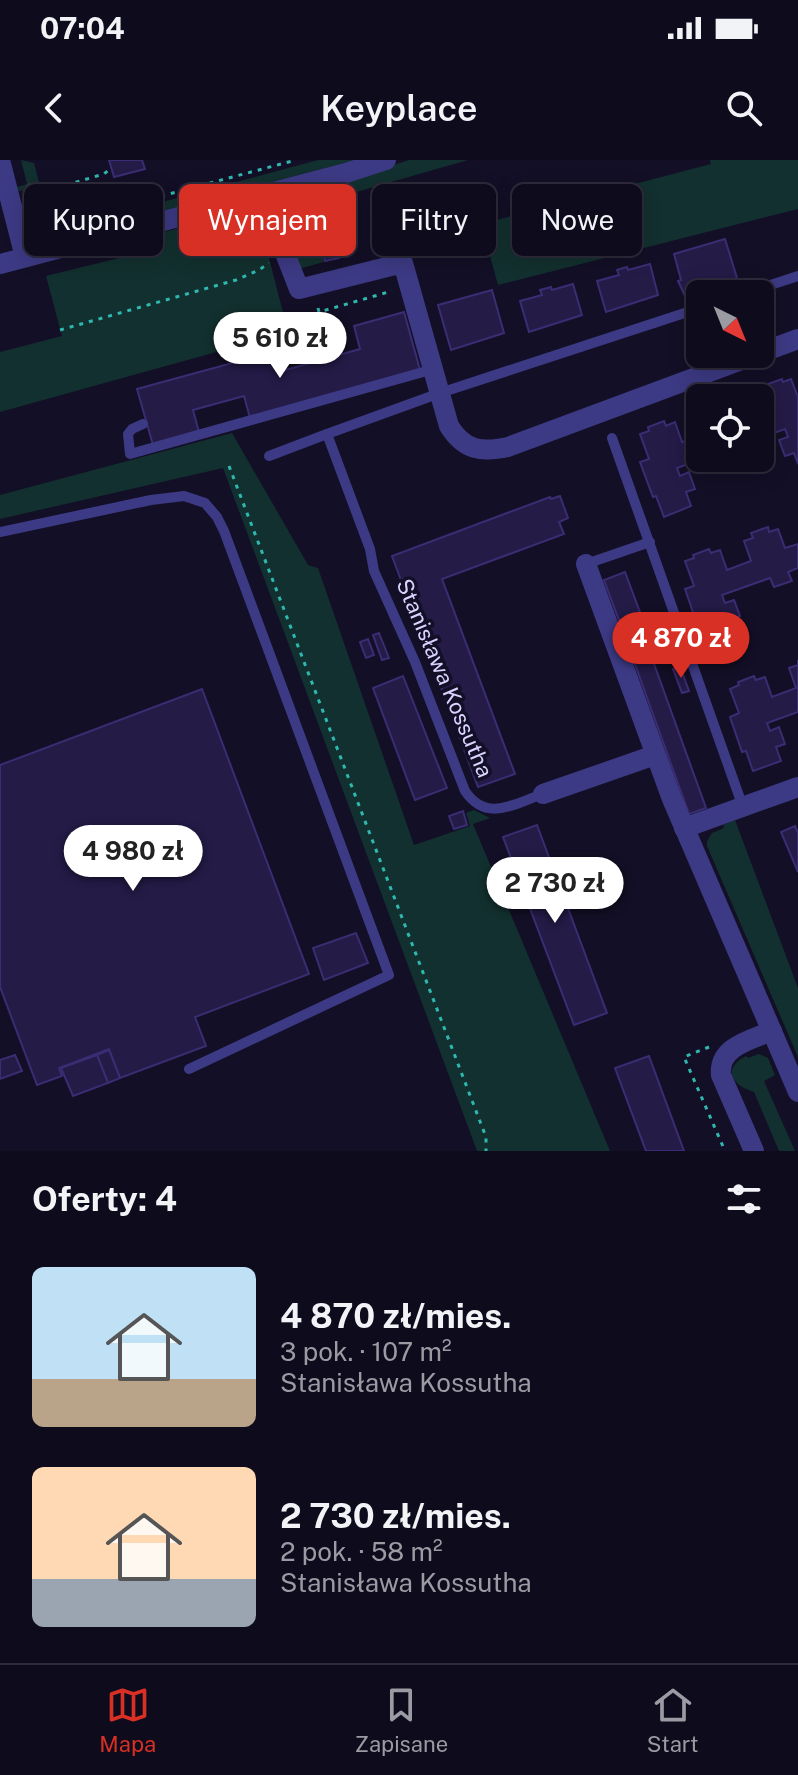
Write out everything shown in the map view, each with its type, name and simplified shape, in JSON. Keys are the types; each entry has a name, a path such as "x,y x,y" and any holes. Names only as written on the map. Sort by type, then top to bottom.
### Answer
{"street":[{"path":"0,160 25,257"},
{"path":"302,184 386,160"},
{"path":"0,264 179,217"},
{"path":"286,256 299,289 403,263 449,426 457,439 470,449 489,451 508,447 721,368"},
{"path":"774,348 798,339"},
{"path":"586,564 684,828 798,1092"},
{"name":"Stanisława Kossutha","path":"543,794 655,755"},
{"path":"684,828 798,787"},
{"path":"754,1151 721,1075 720,1065 732,1049 772,1031"}],"lane":[{"path":"774,284 798,276"},
{"path":"269,456 440,393 686,313"},
{"path":"143,424 128,434 130,454 434,369"},
{"name":"Stanisława Kossutha","path":"327,434 370,549 374,571 415,662 465,791 474,803 494,810 543,794"},
{"path":"612,438 743,807"},
{"path":"0,532 151,500 184,496 205,503 224,531 389,975 189,1069"},
{"path":"586,564 650,542"}],"path":[{"path":"18,231 57,224 296,160"},
{"path":"69,184 104,174 111,168"},
{"path":"60,330 249,275 266,266 275,256"},
{"path":"318,308 319,312 397,289"},
{"path":"229,466 486,1137 486,1151"}],"green space":[{"path":"21,160 34,163 39,184 27,184"},
{"path":"318,160 356,160 264,184 229,184"},
{"path":"409,160 468,160 385,184 372,184 372,188 356,192 356,184 337,184"},
{"path":"710,160 798,160 798,209 642,249 642,184 634,184 711,164"},
{"path":"179,198 178,207 163,211 163,202"},
{"path":"512,216 512,256 612,256 498,285 490,256 496,256 496,220"},
{"path":"179,228 179,256 269,256 288,332 0,412 0,352 62,336 46,276 122,256 163,256 164,232"},
{"path":"290,256 322,256 324,262 298,269"},
{"path":"232,433 308,565 318,568 414,845 470,826 466,813 474,810 490,818 473,824 610,1151 477,1151 223,468 0,519 0,495"},
{"path":"735,820 798,988 798,1057 707,846 712,833"},
{"path":"759,1054 768,1058 775,1075 764,1081 795,1151 779,1151 754,1092 740,1085 732,1076 738,1061"}],"building":[{"path":"109,160 142,160 145,169 114,177"},
{"path":"725,239 737,278 686,280 686,298 678,281 681,280 674,254"},
{"path":"324,256 338,256 339,258 325,261"},
{"path":"650,264 658,295 606,312 597,281 619,275 617,270"},
{"path":"573,284 582,315 529,332 520,301 542,295 540,290"},
{"path":"492,290 504,333 451,350 438,305"},
{"path":"404,312 420,370 250,418 244,396 193,410 199,432 153,445 137,389 276,351 282,371 360,349 354,326"},
{"path":"791,379 798,397 798,464 794,453 785,456 779,440 788,437 785,429 774,433 774,384 768,384"},
{"path":"664,421 666,426 675,422 682,442 686,441 686,465 677,468 680,476 689,472 695,489 686,492 691,506 664,517 640,462 649,459 640,434 649,431 648,427"},
{"path":"560,496 568,518 559,522 564,534 442,579 515,774 478,787 392,556 550,497"},
{"path":"768,527 769,532 778,529 785,548 798,544 798,568 788,572 792,581 774,587 770,578 722,595 725,603 734,600 740,616 731,620 736,634 708,644 701,623 697,624 685,589 694,586 685,561 709,549 711,553 720,550 727,570 751,561 744,541 753,538 751,533"},
{"path":"625,572 644,623 623,631 604,580"},
{"path":"640,625 706,808 689,814 623,631"},
{"path":"379,633 389,658 382,660 373,635"},
{"path":"368,639 374,655 366,658 360,642"},
{"path":"798,665 798,712 767,723 770,731 779,727 785,744 776,747 781,761 753,771 746,751 742,752 730,717 739,713 730,689 754,676 756,680 765,677 772,697 796,688 789,668"},
{"path":"680,666 689,691 682,693 673,669"},
{"path":"403,676 447,788 415,800 373,688"},
{"path":"202,689 309,974 195,1017 206,1046 120,1078 109,1049 59,1068 62,1076 37,1085 0,987 0,765"},
{"path":"463,811 467,825 454,829 449,816"},
{"path":"537,825 607,1013 574,1025 503,837"},
{"path":"795,826 798,833 798,872 781,832"},
{"path":"356,933 368,963 324,980 313,948"},
{"path":"109,1050 120,1078 108,1083 97,1055"},
{"path":"15,1055 22,1071 0,1079 0,1060"},
{"path":"97,1055 108,1083 73,1096 61,1068"},
{"path":"649,1056 684,1151 646,1151 615,1068"}]}
